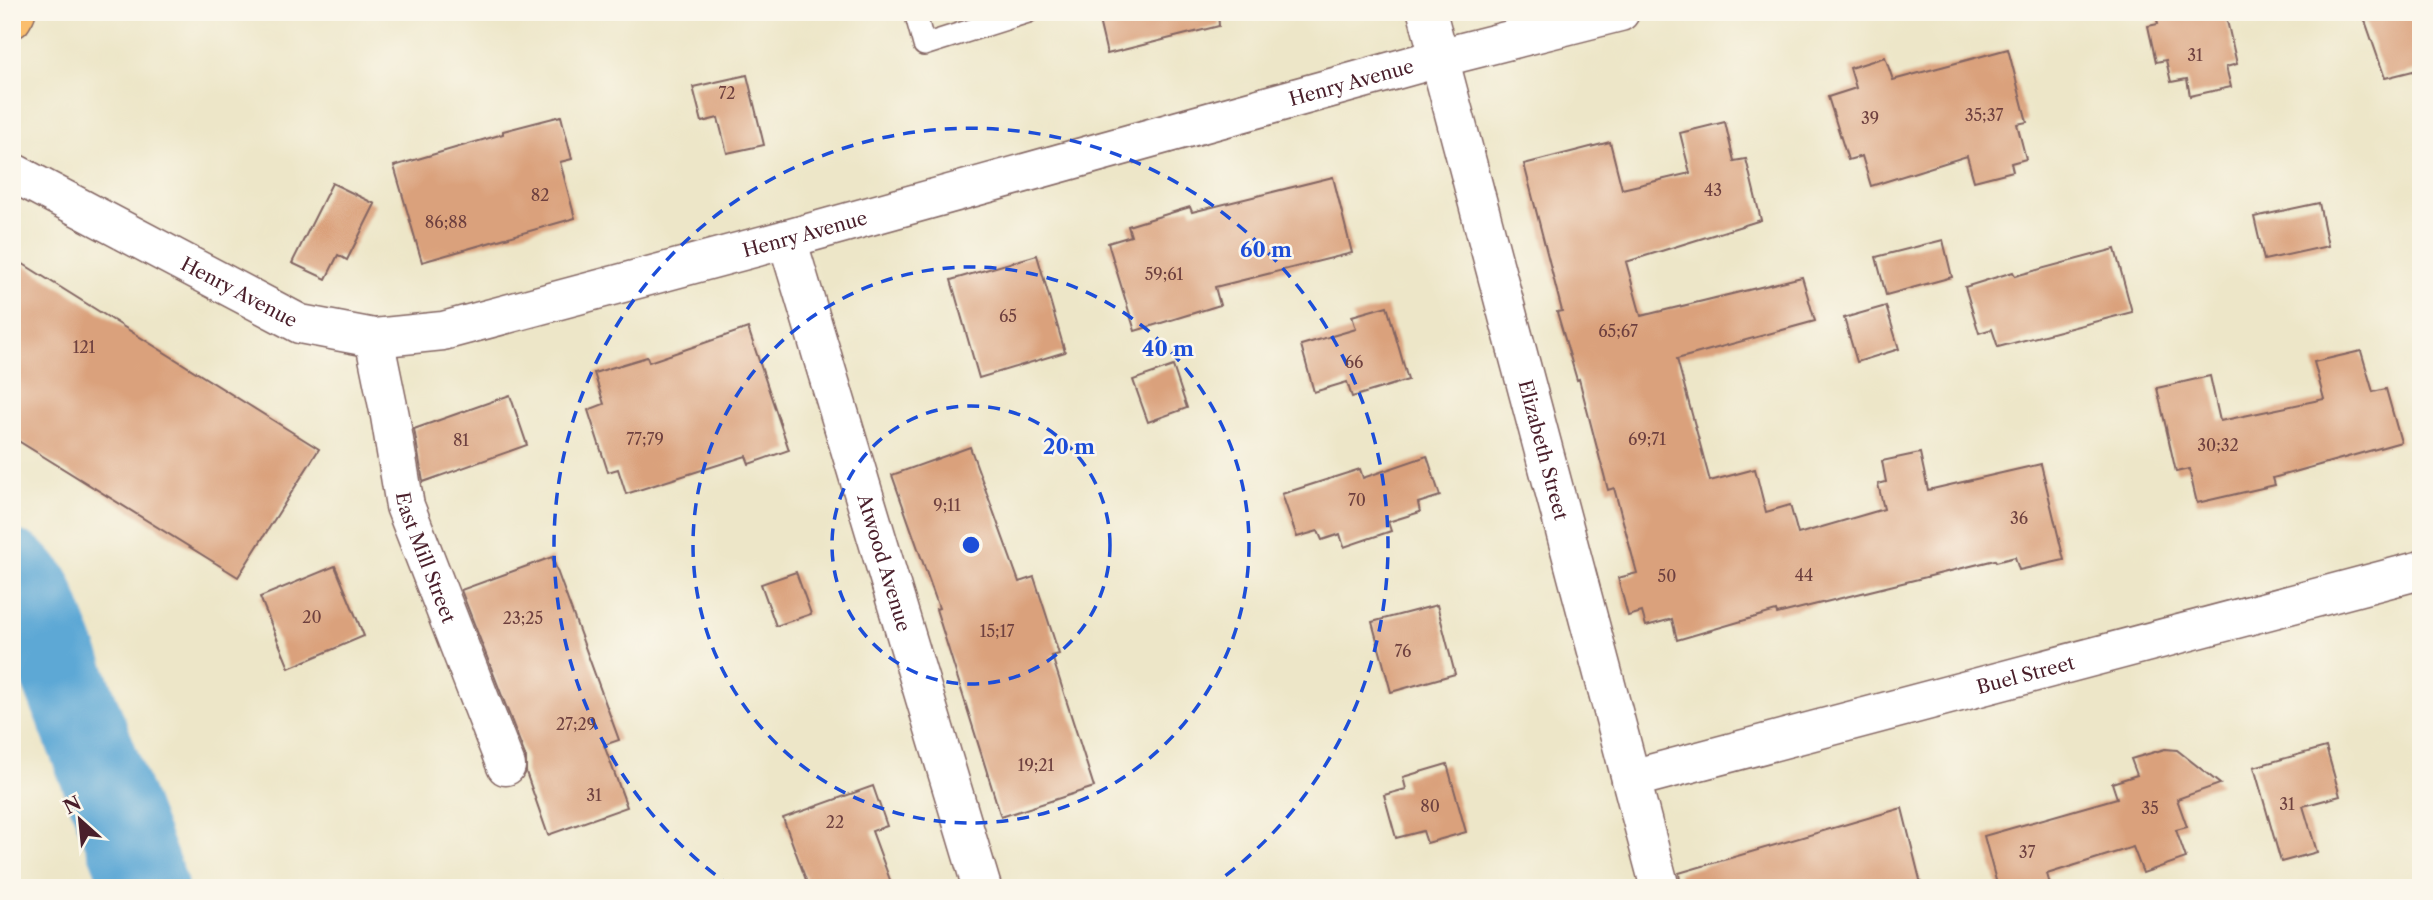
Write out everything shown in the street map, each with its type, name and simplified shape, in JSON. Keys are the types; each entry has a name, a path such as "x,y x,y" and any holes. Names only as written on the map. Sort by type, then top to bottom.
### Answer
{"highway":[{"path":"12,19 16,12"}],"street":[{"name":"Elizabeth Street","path":"1427,12 1660,888"},
{"name":"Henry Avenue","path":"12,172 299,324 374,338 443,331 787,239 1439,58 1620,12"},
{"name":"Atwood Avenue","path":"787,239 982,888"},
{"name":"East Mill Street","path":"374,338 405,506 506,766"},
{"name":"Buel Street","path":"1631,779 2421,570"}],"lane":[{"path":"915,12 924,45 1028,12"}],"building":[{"path":"1097,12 1218,12 1219,26 1107,54"},
{"path":"2155,12 2225,12 2237,64 2226,67 2231,87 2190,96 2187,79 2171,82 2166,60 2156,62 2148,26 2158,24"},
{"path":"2362,12 2421,12 2421,69 2385,78"},
{"path":"2008,49 2027,122 2017,124 2026,159 2011,163 2013,171 1974,181 1967,156 1871,186 1862,156 1848,160 1828,97 1856,88 1850,68 1885,57 1893,80"},
{"path":"747,75 764,145 727,153 718,118 702,122 693,87"},
{"path":"561,116 572,159 560,162 575,218 422,262 394,166 503,134 503,131"},
{"path":"1725,122 1734,161 1746,159 1761,220 1626,262 1641,316 1802,277 1815,321 1677,359 1710,481 1755,469 1766,512 1790,505 1798,534 1884,509 1878,484 1886,482 1882,461 1920,453 1928,490 2041,464 2064,560 2019,570 2015,557 1996,562 1995,560 1777,614 1776,611 1677,640 1672,619 1646,626 1642,612 1628,616 1618,578 1637,573 1614,488 1608,490 1579,379 1577,380 1557,312 1562,311 1524,164 1610,142 1622,189 1690,173 1680,133"},
{"path":"1333,177 1352,253 1215,287 1220,305 1135,331 1108,243 1131,236 1128,226 1190,207 1192,212"},
{"path":"332,183 375,204 347,260 338,255 326,279 292,263"},
{"path":"2319,203 2328,246 2264,260 2254,217"},
{"path":"1943,240 1952,277 1886,295 1876,257"},
{"path":"2115,249 2132,312 1998,347 1992,329 1979,333 1965,287 2013,272 2015,276"},
{"path":"1037,255 1065,352 979,378 951,280"},
{"path":"12,257 319,449 238,577 12,437"},
{"path":"1387,306 1408,380 1352,397 1347,382 1314,392 1301,345 1356,329 1352,316"},
{"path":"1886,306 1899,349 1857,362 1844,318"},
{"path":"748,328 789,450 749,464 746,456 626,494 618,469 608,472 588,410 604,404 594,373 647,357 649,362"},
{"path":"2361,351 2373,392 2386,389 2401,442 2273,478 2275,485 2197,503 2189,469 2176,472 2157,388 2210,376 2220,421 2324,399 2314,362"},
{"path":"1173,366 1187,408 1148,422 1133,380"},
{"path":"510,395 527,445 423,482 414,429"},
{"path":"970,447 1019,582 1034,577 1059,654 1052,656 1094,787 1001,817 936,609 939,608 892,475"},
{"path":"1427,456 1440,496 1418,503 1420,512 1388,522 1391,531 1344,547 1340,534 1322,540 1318,531 1297,537 1282,494 1360,469 1363,478"},
{"path":"552,557 619,740 604,745 627,807 548,835 526,772 526,758 461,590"},
{"path":"335,566 364,636 289,668 260,597"},
{"path":"796,572 811,614 776,626 761,584"},
{"path":"1437,605 1455,674 1391,692 1372,622"},
{"path":"2326,747 2340,796 2303,806 2317,852 2281,862 2254,767"},
{"path":"2165,749 2177,750 2220,784 2177,799 2187,827 2176,830 2186,858 2143,873 2133,847 2047,874 2051,888 1998,888 1984,836 2117,798 2112,783 2137,775 2131,759"},
{"path":"1447,764 1466,832 1427,843 1423,831 1396,838 1384,795 1406,789 1403,777"},
{"path":"873,786 887,826 872,831 893,888 809,888 783,818"},
{"path":"1902,808 1922,888 1681,888 1679,873"}],"waterway":[{"path":"12,572 31,592 146,888"}]}
